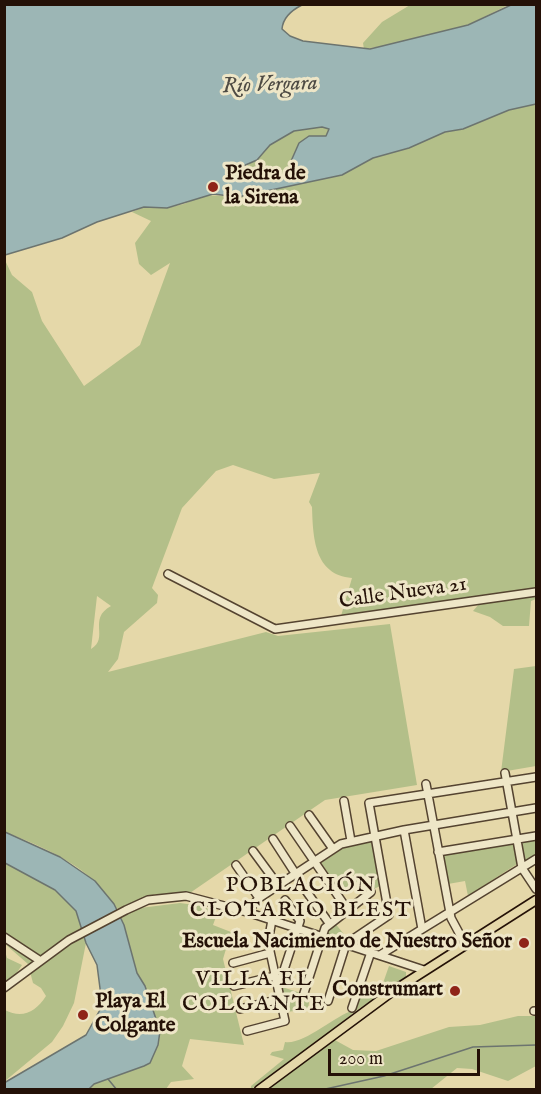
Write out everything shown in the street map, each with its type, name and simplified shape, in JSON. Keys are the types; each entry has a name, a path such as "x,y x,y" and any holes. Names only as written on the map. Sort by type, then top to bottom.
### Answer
{"main road":[{"path":"259,1089 347,1023 424,970 537,900"}],"street":[{"name":"Calle Nueva 21","path":"168,574 275,629 537,592"},
{"path":"505,773 522,868 537,889"},
{"path":"328,1000 346,944 390,915 369,803 426,788 506,782 537,777"},
{"path":"426,788 450,911 455,927 465,944"},
{"path":"344,801 351,841"},
{"path":"247,912 259,898 295,873 333,849 351,841 537,808"},
{"path":"309,816 333,849"},
{"path":"290,826 347,909"},
{"path":"404,830 422,929"},
{"path":"438,852 537,836"},
{"path":"273,838 295,873"},
{"path":"253,851 278,885"},
{"path":"380,955 537,859"},
{"path":"236,865 259,898"},
{"path":"304,888 329,923"},
{"path":"304,993 322,936 329,923 371,892"},
{"path":"4,988 69,940 126,910 148,900 186,896 247,912 424,970"},
{"path":"278,988 300,921 285,900"},
{"path":"247,1031 285,1021 267,938 272,920"},
{"path":"4,937 39,960"},
{"path":"352,1008 371,952"},
{"path":"232,963 270,953"},
{"path":"234,986 275,976"},
{"path":"240,1009 280,999"}],"green space":[{"path":"410,5 508,5 468,25 401,43 364,49 363,43 382,22"},
{"path":"536,104 536,599 531,601 529,626 503,626 490,617 473,611 486,596 341,616 352,578 330,570 318,553 313,530 312,507 309,502 320,473 274,479 233,465 216,471 182,508 152,588 158,595 157,603 124,632 118,659 108,672 266,632 278,636 390,624 417,785 325,800 187,895 156,894 116,909 95,882 68,861 5,832 4,258 12,275 32,292 42,321 84,386 140,345 170,263 151,275 139,264 135,243 151,221 132,212 144,207 167,208 205,195 238,197 342,175 373,158 409,148 445,132 463,129 509,110","holes":["97,596 111,606 100,617 99,639 91,649"]},
{"path":"322,127 329,129 326,136 315,136 296,149 284,177 228,180 225,177 227,173 245,167 263,154 270,145 294,131"},
{"path":"536,666 536,766 501,772 514,669"},
{"path":"536,840 536,856 525,862 520,843"},
{"path":"371,841 380,886 372,890 364,878 342,893 321,863 343,848"},
{"path":"513,844 517,864 468,896 465,881 448,884 443,855"},
{"path":"5,863 35,877 64,897 76,911 86,943 74,1003 63,1026 52,1042 5,1081 5,1010 23,1014 33,1010 46,996 41,988 33,983 28,964 5,944"},
{"path":"180,903 203,906 217,914 213,925 231,932 223,959 244,1045 190,1039 182,1066 194,1079 171,1082 166,1089 89,1090 94,1084 144,1066 160,1031 145,986 137,973 121,918 140,908"},
{"path":"334,922 347,938 344,940 327,935 327,929"},
{"path":"5,951 7,958 22,965 16,974 5,982"},
{"path":"389,966 406,972 406,978 357,1010 272,1077 251,1089 251,1086 284,1059 270,1055 272,1052 283,1050 285,1042 293,1042 310,1035 354,1010 361,991 370,994 382,986"},
{"path":"282,987 310,996 308,1009 287,1012"},
{"path":"518,1016 536,1016 536,1066 508,1081 472,1069 457,1068 431,1089 265,1090 333,1039 353,1050 376,1051 449,1027 480,1025"}],"water":[{"name":"Río Vergara","path":"4,5 302,5 284,21 282,29 290,36 303,41 370,49 468,25 511,5 536,5 536,104 509,110 463,129 445,132 409,148 373,158 342,175 238,197 213,194 167,208 144,207 97,222 62,238 5,255","holes":["322,127 329,129 326,136 309,136 299,143 284,177 228,180 225,177 227,173 257,160 270,145 294,131"]},
{"path":"5,832 60,857 95,881 114,904 124,925 137,973 145,986 160,1031 158,1045 150,1063 94,1084 89,1089 5,1089 4,1083 86,1035 101,1008 101,996 97,965 86,943 76,911 55,890 5,863"}],"waterway":[{"path":"321,1090 384,1076 473,1047 536,1045"},
{"path":"108,1079 117,1090"}],"place":[{"name":"Piedra de la Sirena","path":"213,187"},
{"name":"Escuela Nacimiento de Nuestro Señor","path":"524,943"},
{"name":"Construmart","path":"455,991"},
{"name":"Playa El Colgante","path":"83,1015"}],"district":[{"name":"POBLACIÓN CLOTARIO BLEST","path":"301,898"},
{"name":"VILLA EL COLGANTE","path":"254,992"}]}
